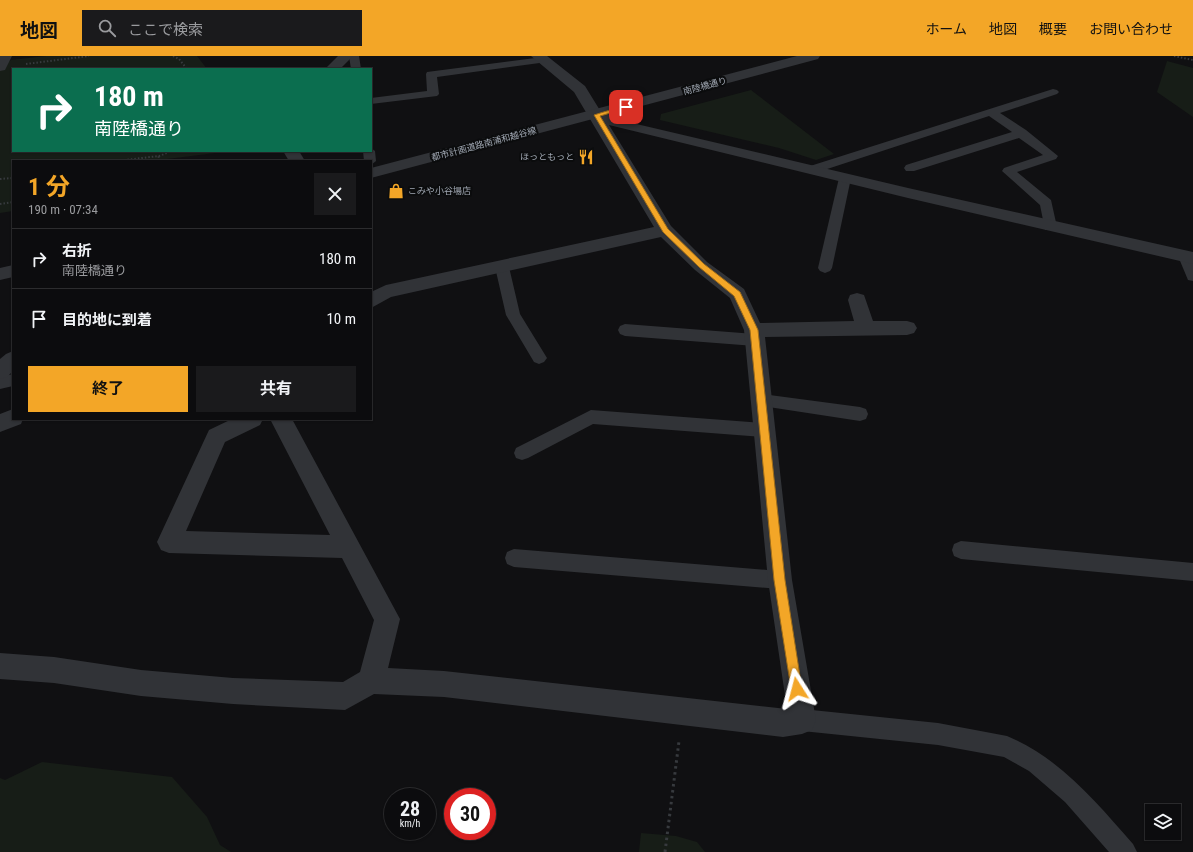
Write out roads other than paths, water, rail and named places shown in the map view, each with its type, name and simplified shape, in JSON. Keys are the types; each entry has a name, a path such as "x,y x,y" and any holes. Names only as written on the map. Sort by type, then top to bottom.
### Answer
{"street":[{"path":"333,68 346,56"},
{"name":"南陸橋通り","path":"597,115 813,56"},
{"path":"0,666 54,670 149,684 345,696 371,681 444,684 683,710 783,723 802,720 780,580 754,335 737,294 701,266 666,230 580,89 541,58"},
{"path":"597,115 623,125 1050,227 1189,257"},
{"name":"都市計画道路南浦和越谷線","path":"372,168 597,115"},
{"path":"372,300 386,292 666,230"},
{"path":"0,274 12,271"},
{"path":"857,300 866,329"},
{"path":"754,335 907,328"},
{"path":"0,371 12,360"},
{"path":"0,422 12,418"},
{"path":"250,420 217,436 169,542 349,547"},
{"path":"282,420 388,619 371,681"}],"lane":[{"path":"354,56 356,68"},
{"path":"372,101 433,94 431,74 541,58"},
{"path":"811,170 1040,96 1052,97"},
{"path":"991,112 1052,156 1008,171 1046,203 1050,227"},
{"path":"910,168 1022,133"},
{"path":"825,268 846,178"},
{"path":"1189,257 1193,276"},
{"path":"502,267 513,315 539,358"},
{"path":"625,330 754,335"},
{"path":"0,383 12,380"},
{"path":"762,400 860,414"},
{"path":"522,453 591,417 763,430"},
{"path":"961,550 1193,572"},
{"path":"514,558 780,580"},
{"path":"802,720 938,734 1007,746 1037,763 1074,794 1125,852"}],"place":[{"name":"ほっともっと","path":"586,157"},
{"name":"こみや小谷場店","path":"396,191"}]}
